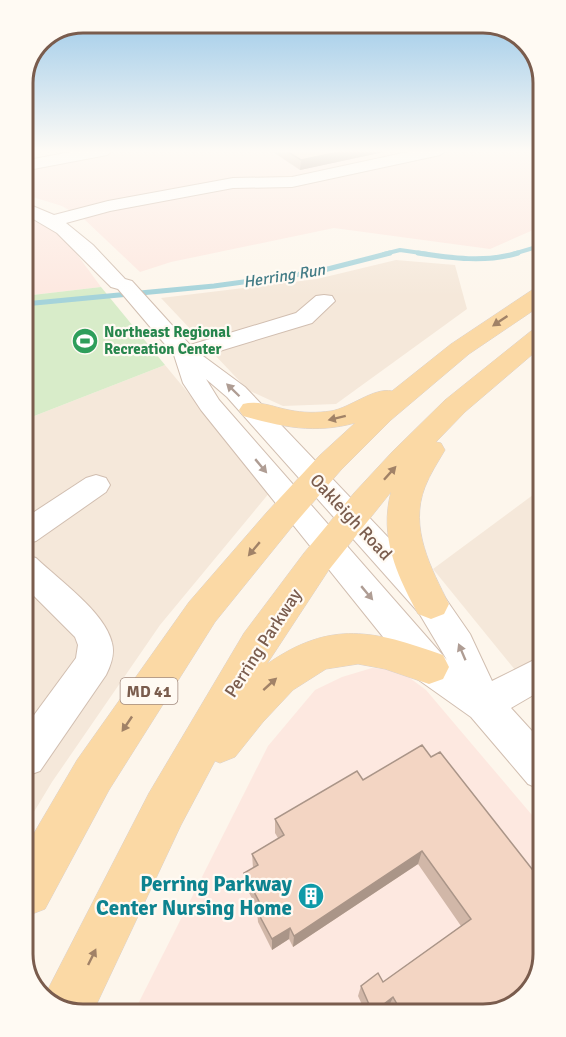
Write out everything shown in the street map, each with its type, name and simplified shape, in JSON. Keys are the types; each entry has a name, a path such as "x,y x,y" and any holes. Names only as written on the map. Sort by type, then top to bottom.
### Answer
{"main road":[{"name":"MD 41","path":"33,880 93,775 202,612 304,492 381,414 460,349 533,300"},
{"name":"Perring Parkway","path":"70,1002 165,809 258,644 341,533 455,405 533,342"},
{"path":"253,410 301,422 338,419 383,400 460,349"},
{"path":"431,604 409,559 403,536 401,512 408,489 455,405"},
{"path":"165,809 264,689 286,670 308,657 333,650 360,648 429,667"}],"street":[{"path":"63,222 159,198"},
{"name":"Oakleigh Road","path":"33,204 57,212 71,234 118,283 126,286 185,354 219,377 253,410 304,492"},
{"path":"99,235 132,204"},
{"name":"Oakleigh Road","path":"33,211 99,235 128,281 126,286"},
{"path":"185,354 304,318 324,302"},
{"name":"Oakleigh Road","path":"185,354 195,383 210,405 304,492 341,533 429,667 484,705 533,761"},
{"path":"33,528 96,485"},
{"name":"Oakleigh Road","path":"341,533 431,604 458,644 484,705"},
{"path":"33,575 87,627 94,637 97,648 93,664 33,748"},
{"path":"484,705 533,676"}],"shaded area":[{"path":"37,198 533,198 533,230 490,249 334,228 171,262 140,272 84,219 62,206"},
{"path":"33,220 62,234 101,287 33,295"},
{"path":"396,260 455,265 467,309 336,404 283,406 248,390 161,298 317,279"},
{"path":"165,365 270,492 160,625 52,782 33,813 33,416"},
{"path":"533,495 533,692 433,569"},
{"path":"372,668 399,670 426,690 533,816 533,954 525,982 511,996 483,1004 138,1004 268,746 315,690 342,677"}],"green space":[{"name":"Northeast Regional Recreation Center","path":"101,287 165,365 33,416 33,295"}],"building":[{"name":"Perring Parkway Center Nursing Home","path":"422,745 431,757 440,752 533,870 531,967 525,982 511,996 483,1004 397,1004 393,997 384,1004 369,1004 361,986 378,973 383,982 471,919 422,851 294,936 290,928 272,939 257,911 262,907 244,873 258,865 252,854 284,835 275,819 357,771 363,780"}],"waterway":[{"name":"Herring Run","path":"513,254 533,248"},
{"name":"Herring Run","path":"384,254 400,250 428,254"},
{"name":"Herring Run","path":"33,303 214,286 316,272 390,253"},
{"name":"Herring Run","path":"418,253 481,259 518,253"}],"place":[{"name":"Northeast Regional Recreation Center","path":"85,341"},
{"name":"Perring Parkway Center Nursing Home","path":"311,896"}]}
